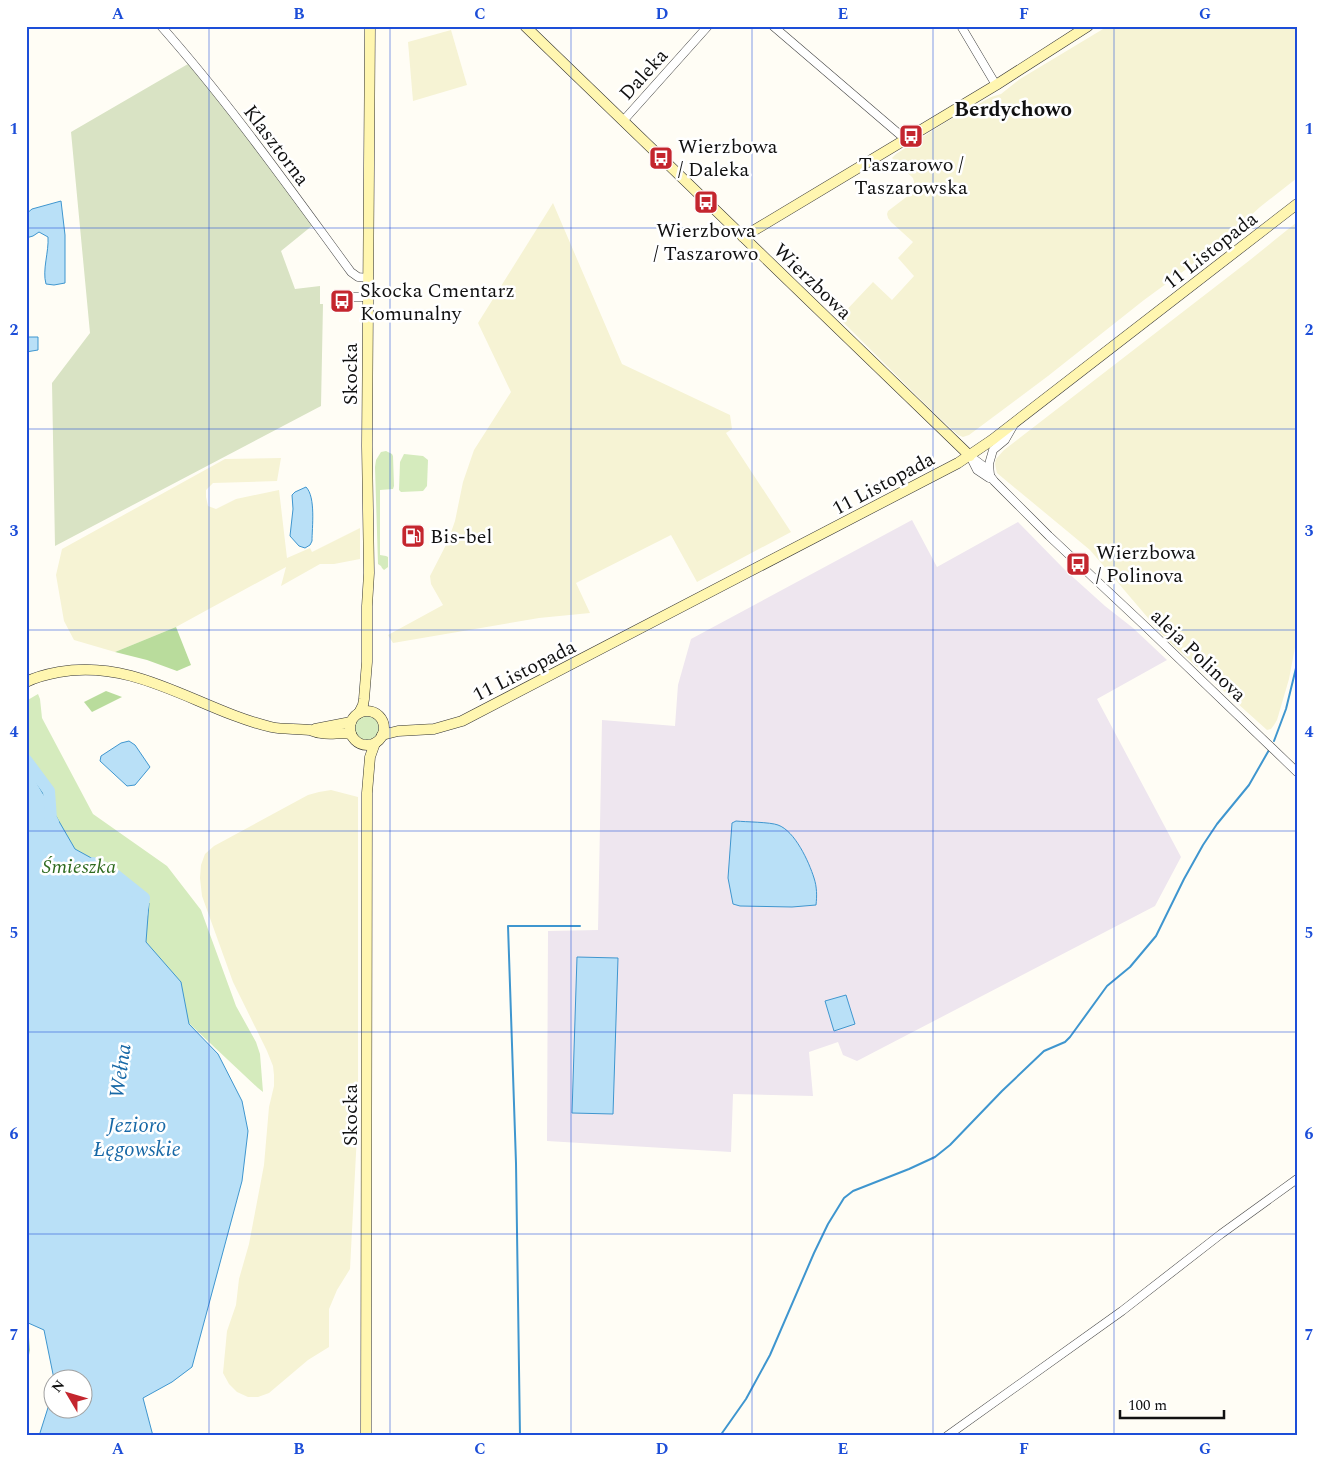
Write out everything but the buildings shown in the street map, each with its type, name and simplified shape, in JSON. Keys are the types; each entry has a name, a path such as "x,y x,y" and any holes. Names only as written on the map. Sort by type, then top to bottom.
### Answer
{"main road":[{"name":"Skocka","path":"359,713 364,699 367,662 369,573 367,495 370,26"},
{"name":"Wierzbowa","path":"525,26 970,456"},
{"path":"743,237 996,85 1088,26"},
{"name":"11 Listopada","path":"378,739 398,731 434,729 456,724 469,718 970,456 1297,204"},
{"name":"Skocka","path":"367,662 371,702 379,717"},
{"path":"26,682 74,669 96,669 118,672 147,680 271,727 287,730 309,730 351,722"},
{"path":"370,711 379,717 384,725 378,739 370,744 359,743 351,734 351,722 354,717 359,713 370,711"},
{"name":"11 Listopada","path":"379,717 394,725 445,726"},
{"path":"309,730 321,733 351,734"},
{"name":"Skocka","path":"366,1436 367,793 370,757 378,739"},
{"name":"Skocka","path":"359,743 364,760 367,793"}],"street":[{"name":"Klasztorna","path":"160,26 202,73 238,119 351,272 358,277 368,278"},
{"name":"Daleka","path":"623,121 708,26"},
{"path":"774,26 905,139"},
{"path":"962,26 996,85"},
{"path":"350,297 368,297"},
{"path":"992,478 989,464 993,450 1005,440 1015,422"},
{"name":"aleja Polinova","path":"970,456 977,470 992,478 1049,536 1297,772"},
{"path":"947,1436 1130,1305 1297,1178"}],"shaded area":[{"path":"1108,26 1297,26 1297,178 1185,270 1048,376 969,435 963,437 958,435 932,411 839,318 873,282 892,300 914,276 898,258 913,242 891,222 887,214 888,211 909,195 914,182 913,178 892,158 946,122 991,97 1001,94 1020,79"},
{"path":"451,30 467,85 413,101 408,42"},
{"path":"553,203 622,364 730,415 732,429 726,433 791,532 697,582 671,535 576,583 590,613 539,618 393,643 388,635 443,605 431,584 430,576 448,541 455,521 463,482 474,450 511,392 478,323"},
{"path":"1297,222 1297,637 1289,679 1277,720 1271,729 1267,730 1166,639 1090,550 997,473 995,464 996,459 1004,450"},
{"path":"281,458 277,481 213,483 206,490 208,506 216,509 236,499 279,490 287,558 310,548 312,552 360,528 360,559 334,564 320,564 281,586 286,567 176,627 115,652 74,640 64,621 56,575 62,549 225,459"},
{"path":"912,520 937,567 1018,522 1065,570 1167,660 1097,699 1181,857 1155,906 857,1061 843,1055 838,1042 809,1052 813,1096 733,1094 731,1152 547,1141 548,931 598,930 602,720 675,726 678,685 691,639"},
{"path":"331,790 358,797 358,1115 350,1269 337,1290 329,1309 329,1347 308,1360 269,1393 258,1397 248,1397 237,1392 229,1384 223,1373 227,1331 236,1305 239,1279 249,1244 264,1165 274,1075 273,1066 267,1051 233,982 202,896 201,865 205,854 214,846 308,795"}],"green space":[{"path":"188,64 238,123 313,225 281,251 295,289 320,286 320,304 323,304 321,406 55,546 52,383 90,333 71,132"},
{"path":"386,451 393,456 394,486 393,489 380,490 380,555 388,557 388,567 384,570 378,564 375,467 376,460 381,452"},
{"path":"404,454 423,456 428,460 427,486 423,491 401,492 399,490 400,462"},
{"path":"176,627 191,665 177,671 147,660 115,652"},
{"path":"106,691 122,697 92,712 84,702"},
{"name":"Śmieszka","path":"38,694 42,718 93,814 167,866 201,910 236,1006 256,1042 260,1054 263,1092 178,1013 26,902 26,701"},
{"path":"367,716 376,719 379,728 376,737 367,740 358,737 355,728 358,719"},
{"path":"26,1324 28,1325 30,1350 26,1369"}],"water":[{"path":"61,201 65,235 65,283 46,284 48,237 39,232 26,238 26,214 32,209"},
{"path":"26,337 38,337 38,350 26,352"},
{"path":"306,487 311,498 313,521 312,541 305,548 299,546 290,536 293,509 292,495"},
{"path":"129,741 135,745 150,767 135,785 127,786 100,761 101,756 121,743"},
{"name":"Jezioro Łęgowskie","path":"26,760 38,785 75,849 95,860 149,903 146,942 181,982 189,1024 218,1054 242,1101 248,1131 242,1181 192,1367 172,1382 143,1398 153,1436 39,1436 44,1420 92,1420 92,1370 52,1370 44,1330 26,1322"},
{"path":"736,821 778,825 784,828 796,840 812,871 817,895 816,905 792,907 740,906 733,904 728,878 732,823"},
{"path":"577,957 618,958 613,1114 572,1113"},
{"path":"846,995 855,1024 834,1031 825,1001"}],"waterway":[{"path":"1274,741 1286,709 1297,664"},
{"path":"720,1436 746,1399 770,1355 814,1253 828,1224 844,1198 853,1191 935,1157 950,1145 1044,1051 1065,1042 1070,1037 1107,986 1130,967 1156,936 1203,845 1217,824 1249,785 1269,750"},
{"name":"Wełna","path":"26,760 49,791 51,819 53,822"},
{"name":"Wełna","path":"93,863 109,870 144,898 141,916"},
{"path":"520,1436 516,1163 508,926 580,926"}],"place":[{"name":"Taszarowo / Taszarowska","path":"911,136"},
{"name":"Wierzbowa / Daleka","path":"661,158"},
{"name":"Wierzbowa / Taszarowo","path":"706,202"},
{"name":"Skocka Cmentarz Komunalny","path":"342,301"},
{"name":"Bis-bel","path":"413,536"},
{"name":"Wierzbowa / Polinova","path":"1078,564"}],"district":[{"name":"Berdychowo","path":"1013,109"}]}
